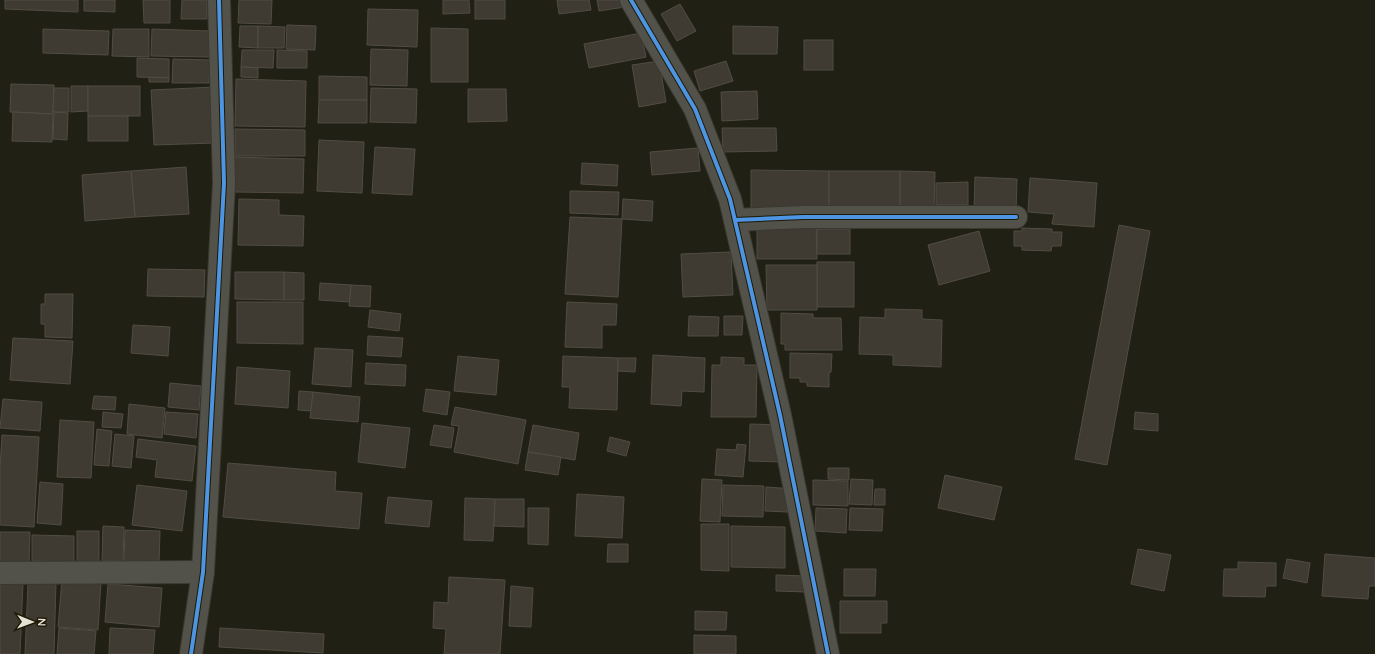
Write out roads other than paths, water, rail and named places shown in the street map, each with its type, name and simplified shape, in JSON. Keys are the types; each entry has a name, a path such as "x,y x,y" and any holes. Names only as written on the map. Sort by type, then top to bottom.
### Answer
{"street":[{"path":"191,654 203,572 224,183 219,0"},
{"path":"631,0 695,108 730,199 780,415 828,654"},
{"path":"735,220 803,217 1016,218"},
{"path":"0,573 203,572"}]}
